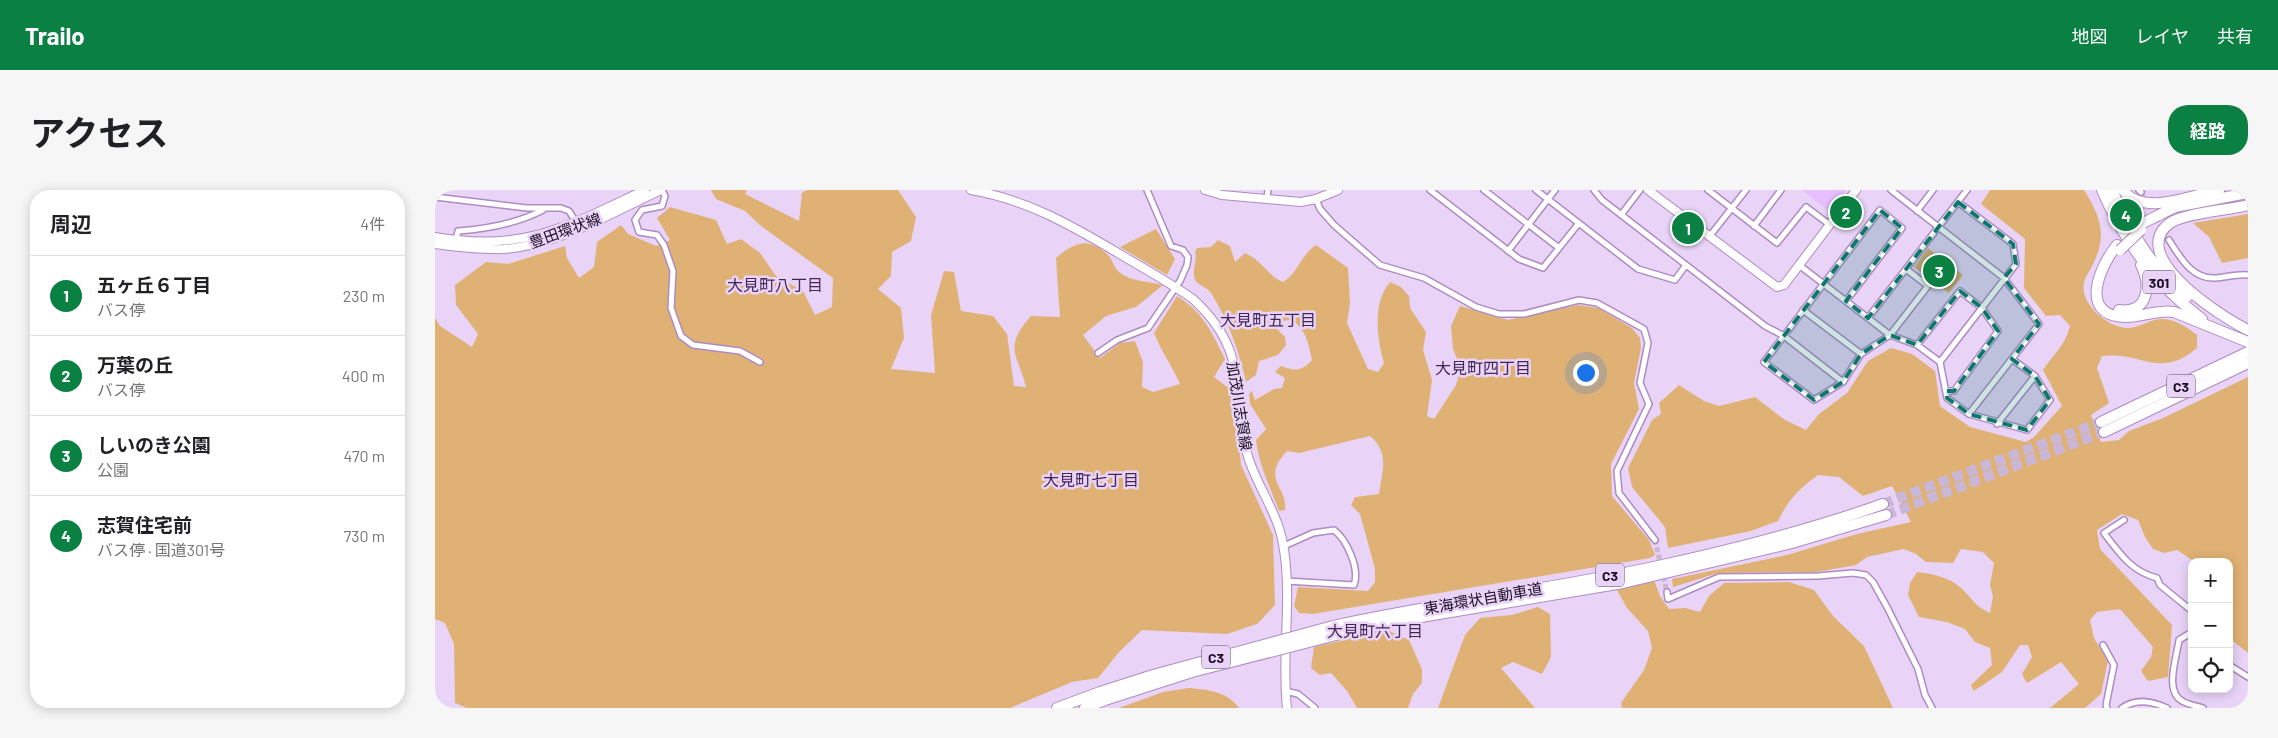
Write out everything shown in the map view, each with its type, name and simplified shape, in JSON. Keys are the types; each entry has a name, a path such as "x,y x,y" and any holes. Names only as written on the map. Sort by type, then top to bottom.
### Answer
{"highway":[{"path":"2123,190 2135,201 2149,204 2219,190"},
{"path":"2106,193 2117,227 2140,264 2147,282 2147,293 2143,302 2127,311 2117,310 2110,305 2103,293 2105,273 2118,247"},
{"name":"301","path":"2106,193 2138,242 2165,277 2209,313 2248,331"},
{"name":"301","path":"2106,193 2122,232 2137,255 2167,291 2204,320 2248,341"},
{"path":"2248,193 2185,204 2159,213 2118,247 2103,265 2097,281 2098,300 2107,311 2116,316 2127,318 2155,312 2174,312 2248,341"},
{"path":"2139,228 2179,211 2248,198"},
{"path":"2248,205 2175,220 2163,231 2159,247 2170,270 2191,293 2219,314 2248,331"},
{"name":"C3","path":"2116,421 2248,352"},
{"name":"C3","path":"2103,427 2248,363"},
{"name":"東海環状自動車道","path":"1057,708 1103,696 1153,675 1433,606 1649,568 1748,545 1883,504"},
{"name":"東海環状自動車道","path":"1337,630 1623,583 1792,543 1885,515"},
{"name":"東海環状自動車道","path":"1085,708 1103,696"}],"main road":[{"name":"豊田環状線","path":"435,237 456,240 504,241 527,238 576,223 645,190"},
{"name":"豊田環状線","path":"435,244 477,249 505,248 531,244 571,232 661,190"},
{"name":"加茂川志賀線","path":"971,190 1010,199 1039,209 1176,287 1204,309 1216,324 1229,347 1237,373 1249,464 1276,518 1283,546 1287,624 1285,691 1287,708"},
{"path":"1205,190 1267,194 1301,202 1317,199 1338,190"},
{"path":"1648,190 1777,287 1783,285 1856,190"}],"street":[{"path":"661,190 665,196 662,206 642,210 635,220 639,232 657,234 665,245 673,271 671,308 681,336 693,345 740,351 760,362"},
{"path":"1098,353 1117,340 1148,328 1176,287 1187,265 1188,257 1183,250 1171,246 1147,190"},
{"path":"1430,190 1519,259 1543,268 1579,223"},
{"path":"1484,190 1559,248"},
{"path":"1536,190 1638,269 1675,280 1686,265"},
{"path":"1508,251 1555,190"},
{"path":"1595,190 1602,200 1621,215 1765,326 1783,336 1843,382"},
{"path":"1621,215 1640,190"},
{"path":"1709,190 1777,243 1806,207 1829,225"},
{"path":"1709,237 1746,190"},
{"path":"1754,226 1781,190"},
{"path":"1917,211 1933,190"},
{"path":"1868,318 1967,190"},
{"path":"1894,191 2004,278 2039,324 1969,414"},
{"path":"435,197 469,203 543,209 561,208 569,210 576,223"},
{"path":"1317,199 1320,209 1334,225 1380,265 1424,278 1476,307 1499,314 1524,314 1579,300 1597,303 1643,329 1648,343 1640,383 1649,404 1617,471 1619,493 1655,540"},
{"path":"1939,362 2016,264 2013,244 1958,202"},
{"path":"456,240 458,231 480,230 531,216 543,209"},
{"path":"1846,301 1902,228 1880,210 1763,362 1814,400 1843,382 1861,354 1890,336 1928,286 1906,269"},
{"path":"2169,240 2185,265 2197,275 2213,279 2248,275"},
{"path":"1799,265 1890,336 1917,346 1939,362 1947,398 1969,414 1997,424 2027,430 2050,400 2035,376 2012,359"},
{"path":"1917,346 1960,291 1982,308 1998,331 1953,391 1946,391"},
{"path":"1803,310 1861,354"},
{"path":"1997,424 2035,376"},
{"path":"2124,520 2104,533 2121,555 2140,574 2157,578 2160,585 2188,608"},
{"path":"1283,546 1313,533 1334,530 1340,535 1355,568 1354,585 1285,581"},
{"path":"1667,592 1667,599 1719,577 1818,576 1853,573 1866,575 1873,582 1887,607 1918,670 1925,695 1932,708"},
{"path":"2188,636 2179,640 2172,682 2174,693 2182,702 2203,708"},
{"path":"2103,645 2114,665 2107,708"},
{"path":"2233,668 2248,677"},
{"path":"1285,691 1298,694 1315,708"},
{"path":"2122,708 2140,701 2152,702 2167,708"}],"highlighted area":[{"path":"1958,202 2013,244 2016,264 2004,278 2039,324 2012,359 2035,376 2050,400 2027,430 1969,414 1947,398 1946,391 1954,391 1998,331 1982,308 1960,291 1917,345 1890,335 1861,354 1843,382 1814,400 1764,362 1880,210 1902,228 1846,301 1868,318"}],"shaded area":[{"path":"711,190 747,190 745,194 799,221 802,193 807,190 898,190 916,217 911,241 892,252 891,276 878,289 901,308 904,338 891,369 935,373 931,315 944,271 954,272 961,311 993,316 1007,334 1014,386 1026,387 1016,358 1015,343 1022,327 1031,316 1060,317 1056,258 1063,252 1076,245 1088,244 1095,246 1109,256 1117,270 1124,275 1163,285 1136,307 1106,316 1083,335 1100,358 1120,343 1135,341 1143,362 1142,387 1153,392 1180,384 1154,333 1177,296 1194,309 1206,323 1225,359 1214,377 1234,392 1241,465 1273,535 1275,605 1257,624 1227,634 1142,630 1120,651 1098,678 1072,682 1010,708 467,708 455,703 454,644 445,623 435,619 435,318 440,326 472,347 478,334 456,305 455,285 486,262 508,264 565,246 567,258 579,278 594,267 597,242 621,225 628,234 656,246 670,240 657,218 670,207 716,220 727,244 741,239 760,253 776,276 803,291 815,315 832,307 833,278 761,226 745,211 716,199"},
{"path":"1802,190 1846,190 1830,212"},
{"path":"1990,190 2084,190 2096,212 2101,232 2098,252 2084,284 2084,293 2093,309 2100,316 2117,326 2131,328 2158,319 2168,319 2181,324 2197,335 2197,348 2184,357 2172,362 2161,363 2129,357 2102,356 2097,368 2109,403 2091,415 2101,442 2119,440 2129,431 2163,418 2248,377 2248,653 2233,641 2233,558 2189,558 2177,550 2164,553 2153,549 2145,537 2138,520 2122,514 2097,530 2100,549 2172,625 2168,677 2148,681 2141,671 2151,657 2153,647 2120,609 2097,612 2090,620 2094,638 2108,661 2101,694 2085,708 2050,708 2079,684 2061,662 2027,683 2022,674 2032,657 2028,645 2020,645 2002,672 1974,691 1971,685 1992,665 1990,648 1975,642 1965,629 1947,622 1919,617 1908,595 1910,583 1917,572 1935,575 1952,581 1977,605 1990,613 1993,596 1990,585 1994,563 1983,552 1961,549 1953,563 1926,562 1916,554 1904,549 1867,557 1856,565 1817,572 1718,573 1673,587 1672,579 1787,555 1857,534 1911,522 1892,486 1863,496 1839,477 1818,475 1795,495 1778,521 1751,531 1668,548 1665,527 1632,487 1628,468 1652,420 1661,414 1659,403 1679,385 1704,401 1719,406 1755,397 1785,420 1806,430 1819,414 1847,393 1868,361 1891,348 1912,354 1935,371 1940,406 1970,427 2026,442 2034,437 2062,406 2043,370 2062,344 2070,326 2060,315 2046,316 2024,288 2025,239 1981,204"},
{"path":"2248,214 2248,258 2222,263 2209,237 2193,223"},
{"path":"1156,229 1175,259 1167,275 1120,247"},
{"path":"1218,240 1230,246 1235,262 1245,253 1283,282 1316,245 1348,268 1350,303 1347,323 1368,369 1378,372 1384,363 1378,332 1380,300 1390,282 1401,287 1409,296 1410,308 1426,332 1423,350 1432,380 1427,416 1434,419 1456,385 1461,368 1453,349 1451,326 1460,306 1508,320 1578,305 1598,308 1632,328 1640,338 1641,348 1634,383 1639,409 1611,464 1612,496 1649,540 1655,555 1650,558 1313,614 1299,613 1294,606 1298,587 1368,591 1375,582 1375,569 1360,514 1351,505 1355,497 1379,494 1383,470 1382,456 1376,442 1370,436 1299,453 1287,451 1279,461 1275,476 1285,502 1285,510 1279,511 1257,449 1256,440 1266,429 1250,404 1249,394 1252,391 1255,400 1274,389 1282,388 1285,378 1275,372 1281,366 1290,369 1304,367 1312,360 1311,354 1304,334 1293,320 1278,321 1277,329 1285,337 1286,345 1278,355 1259,361 1256,375 1246,382 1236,347 1223,314 1210,291 1194,278 1195,252 1197,248 1211,247"},
{"path":"1928,248 1963,275 1949,293 1914,267"},
{"path":"1654,580 1660,596 1669,609 1685,608 1700,612 1709,596 1724,583 1789,582 1814,590 1833,616 1864,646 1893,708 1622,708 1621,703 1644,670 1652,648 1648,631 1627,608 1617,590"},
{"path":"1538,607 1550,614 1551,657 1542,674 1513,662 1501,668 1535,708 1438,708 1465,635 1480,618 1512,615"},
{"path":"1387,630 1409,640 1422,669 1422,683 1413,694 1408,708 1357,708 1347,691 1331,673 1320,675 1311,668 1314,647"},
{"path":"1189,688 1217,692 1229,698 1239,708 1119,708 1163,692"}],"tunnel":[{"path":"2141,192 2169,240"},
{"path":"1883,504 2101,422"},
{"path":"1886,515 2104,432"},
{"path":"1655,540 1667,592"}],"place":[{"name":"万葉の丘","path":"1846,212"},
{"name":"志賀住宅前","path":"2126,215"},
{"name":"五ヶ丘６丁目","path":"1688,228"},
{"name":"しいのき公園","path":"1939,271"}],"district":[{"name":"大見町八丁目","path":"775,284"},
{"name":"大見町五丁目","path":"1268,319"},
{"name":"大見町四丁目","path":"1483,367"},
{"name":"大見町七丁目","path":"1091,479"},
{"name":"大見町六丁目","path":"1375,630"}]}
